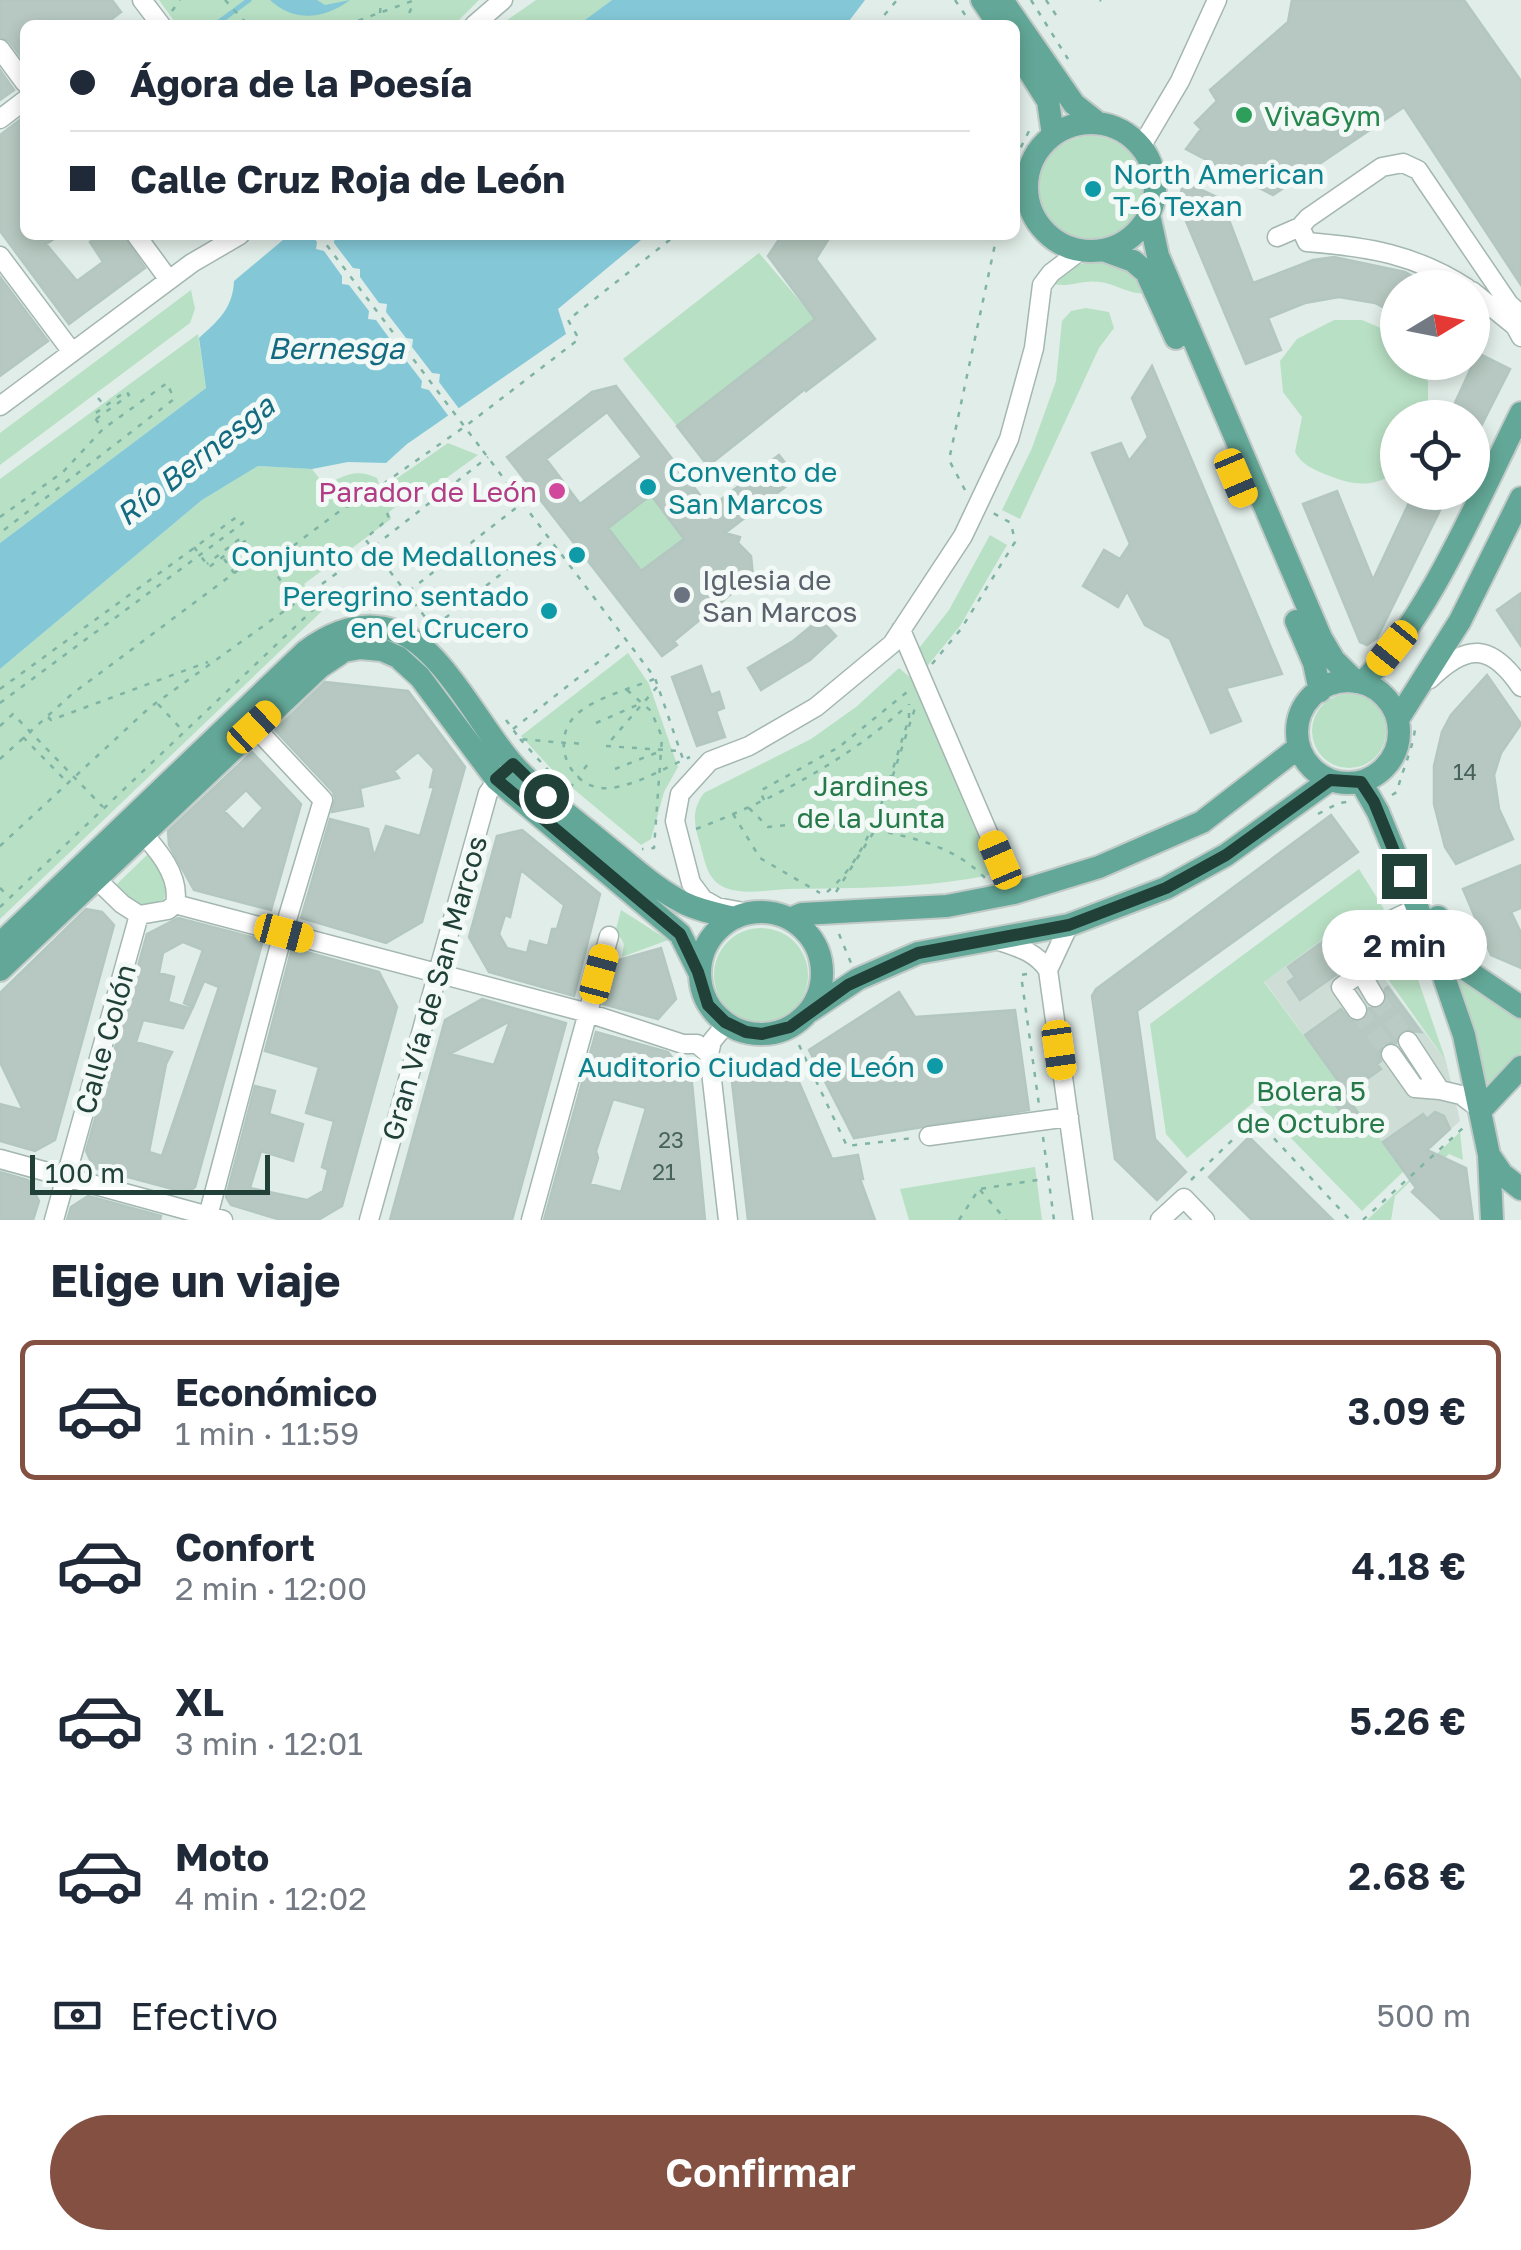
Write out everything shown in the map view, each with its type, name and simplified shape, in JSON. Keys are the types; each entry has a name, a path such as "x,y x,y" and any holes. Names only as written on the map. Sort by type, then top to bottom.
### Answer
{"main road":[{"path":"1020,26 1074,104 1098,123 1129,135 1150,162 1155,180 1149,215 1122,244 1092,250"},
{"path":"1020,57 1048,101 1038,150 1029,170 1030,208 1049,236 1133,260 1146,272 1306,645 1320,690"},
{"path":"1042,130 1098,123"},
{"path":"1149,215 1158,256 1320,638 1334,660 1359,682 1383,695 1407,721"},
{"path":"1330,780 1315,771 1299,747 1300,716 1308,700 1320,690 1343,681 1359,682 1392,648 1425,600 1521,413"},
{"path":"0,944 89,872 313,659 336,632 356,626 399,632 434,658 505,771 680,934 708,1005 726,1022 746,1032 776,1033 800,1021 848,985 900,960 936,949 1069,925 1166,888 1226,855 1330,780 1370,778 1396,751 1412,696 1460,621 1521,498"},
{"path":"790,919 802,914 948,906 1014,893 1098,868 1202,822 1299,747"},
{"path":"505,771 546,796 652,883 683,903 742,916 776,914 805,929 822,963 822,982 810,1011"},
{"path":"1370,778 1374,802 1458,1013 1474,1118 1489,1155 1502,1174 1521,1188"},
{"path":"1370,778 1462,967 1521,1007"},
{"path":"0,970 89,872"},
{"path":"698,972 710,940 742,916"},
{"path":"1474,1118 1521,1067"},
{"path":"1489,1155 1492,1220"}],"street":[{"path":"142,0 165,20"},
{"path":"480,20 503,0"},
{"path":"1142,147 1180,80 1217,0"},
{"path":"0,49 20,76"},
{"path":"0,119 20,104"},
{"path":"1278,237 1300,227 1382,167 1402,163 1418,170 1469,270"},
{"path":"1300,227 1307,242 1391,252 1436,270"},
{"path":"140,240 169,280"},
{"path":"0,406 228,240"},
{"path":"742,916 710,904 690,883 675,822 680,794 710,761 749,746 816,707 892,644 963,536 1009,439 1034,348 1042,286 1052,273 1092,250"},
{"path":"0,256 72,352"},
{"path":"1490,297 1521,316"},
{"path":"1490,301 1521,337"},
{"path":"901,630 1014,893"},
{"path":"1412,696 1452,658 1467,652 1500,661 1521,687"},
{"path":"0,1160 216,1218 284,933 323,800 248,720"},
{"name":"Gran Vía de San Marcos","path":"369,1220 488,792 505,771"},
{"path":"137,827 166,863 175,883 175,904"},
{"path":"89,872 139,915 155,914 175,904 588,1013 703,1049"},
{"path":"1375,997 1352,958 1358,942 1417,908"},
{"name":"Calle Colón","path":"54,1220 139,915"},
{"path":"1044,971 1069,925"},
{"path":"531,1220 609,936"},
{"path":"995,940 1040,958 1083,1220"},
{"path":"1357,1010 1341,987 1359,974"},
{"path":"726,1022 712,1026 703,1049 728,1220"},
{"path":"1408,1041 1440,1090"},
{"path":"1390,1054 1414,1088 1467,1086"},
{"path":"929,1136 1069,1117"},
{"path":"1160,1220 1184,1198 1205,1220"}],"path":[{"path":"165,20 180,0"},
{"path":"226,0 241,20"},
{"path":"380,14 381,0"},
{"path":"361,20 415,0"},
{"path":"880,20 897,0"},
{"path":"1030,0 1075,70"},
{"path":"1046,0 1058,18"},
{"path":"1020,154 1042,130"},
{"path":"324,240 655,678 686,767"},
{"path":"372,548 365,538 389,518 381,500 383,484 580,339 568,320 670,240"},
{"path":"967,494 949,460 995,240"},
{"path":"0,517 63,472 103,429 167,384 174,399 0,533"},
{"path":"96,419 129,394 126,390 93,414 96,419 103,429"},
{"path":"98,398 104,406"},
{"path":"0,846 157,702 372,548 488,458"},
{"path":"270,564 345,508 381,500"},
{"path":"407,592 522,503"},
{"path":"0,689 239,515 243,522 0,703"},
{"path":"194,547 207,564 210,567 245,541 242,537 207,564"},
{"path":"434,627 548,537"},
{"path":"0,759 47,716 261,553 296,600"},
{"path":"223,558 234,574"},
{"path":"0,908 318,606"},
{"path":"513,729 626,640"},
{"path":"47,716 51,720 214,660"},
{"path":"655,678 584,709 571,721 565,734 568,766 594,787 608,788 700,753"},
{"path":"658,686 606,746 680,751"},
{"path":"834,899 873,829 913,720 911,687"},
{"path":"628,690 643,702 658,724 662,750 654,848 641,849"},
{"path":"689,838 695,829 826,767 914,698"},
{"path":"157,702 184,732"},
{"path":"596,722 643,702"},
{"path":"733,814 760,858 822,894 849,866 873,829 908,719 908,704"},
{"path":"0,726 12,714 104,808"},
{"path":"658,724 669,720"},
{"path":"1393,794 1398,792 1401,774 1410,759 1407,721"},
{"path":"23,736 67,782"},
{"path":"520,739 556,779"},
{"path":"574,744 580,744"},
{"path":"616,769 662,750"},
{"path":"569,790 578,776"},
{"path":"748,807 768,827 809,824 873,829 921,839 970,865 984,876 986,883"},
{"path":"0,888 10,898"},
{"path":"838,933 853,968"},
{"path":"1044,971 1021,974 1054,1220"},
{"path":"799,1045 846,1146 929,1136"},
{"path":"1190,1181 1256,1118 1350,1220"},
{"path":"1362,1220 1458,1128 1474,1118"},
{"path":"960,1220 979,1189 1044,1179"},
{"path":"979,1189 1006,1220"}],"shaded area":[{"path":"1343,924 1446,1061 1460,1121 1404,1171 1264,981"}],"green space":[{"path":"159,0 479,0 459,20 173,20"},
{"path":"536,0 612,0 585,20 507,20"},
{"path":"1091,136 1111,140 1128,151 1139,168 1143,188 1139,208 1128,225 1111,236 1091,240 1071,236 1054,225 1043,208 1039,188 1043,168 1054,151 1071,140"},
{"path":"759,253 815,319 677,426 623,359"},
{"path":"1090,262 1125,268 1148,293 1100,282 1051,283 1073,266"},
{"path":"191,290 195,309 190,323 0,465 0,433"},
{"path":"1086,308 1109,312 1114,328 1099,348 1020,519 1002,510 1032,448 1056,381 1062,321 1071,311"},
{"path":"1334,320 1362,320 1380,328 1380,380 1427,380 1428,400 1380,400 1380,480 1359,484 1330,476 1306,464 1295,452 1302,417 1283,392 1280,361 1297,339"},
{"path":"198,334 206,388 0,543 0,479"},
{"path":"448,443 478,455 408,506 403,501 389,512 391,519 304,584 322,611 0,919 0,669 202,500 258,466 312,469 325,486 350,474 363,473 377,478 383,498 393,481"},
{"path":"651,495 684,539 641,571 608,528"},
{"path":"990,535 1007,545 960,626 924,670 916,652 949,610"},
{"path":"628,653 649,684 678,767 664,792 651,839 641,845 558,776 521,736"},
{"name":"Jardines de la Junta","path":"899,668 912,679 994,874 917,885 756,891 733,890 715,881 705,864 695,824 697,805 704,793 811,739 856,707"},
{"path":"1349,694 1375,705 1386,731 1375,757 1349,768 1323,757 1312,731 1323,705"},
{"path":"148,854 161,872 166,891 161,905 143,910 114,887"},
{"name":"Bolera 5 de Octubre","path":"1359,869 1384,909 1351,933 1343,924 1264,982 1404,1171 1362,1211 1255,1101 1187,1158 1166,1134 1150,1024"},
{"path":"621,910 668,940 622,957 624,944 616,929"},
{"path":"761,928 779,932 794,942 804,957 808,975 804,993 794,1008 779,1018 761,1022 743,1018 728,1008 718,993 714,975 718,957 728,942 743,932"},
{"path":"1394,932 1403,936 1446,1061 1371,955 1370,949 1380,938"},
{"path":"1452,970 1475,990 1521,1018 1521,1053 1495,1082 1484,1083"},
{"path":"1460,1132 1463,1160 1449,1154 1430,1172 1419,1173 1395,1196 1391,1220 1367,1220"},
{"path":"1035,1167 1042,1220 909,1220 900,1189"}],"water":[{"path":"270,0 317,0 325,5 350,0 310,16 289,12"},
{"path":"612,0 865,0 850,20 585,20"},
{"name":"Bernesga","path":"283,240 641,240 558,309 566,334 407,444 386,463 348,462 312,469 258,466 202,500 0,669 0,543 206,388 199,338 227,306 234,281"}],"pier":[{"path":"334,240 353,268 360,269 360,277 379,303 387,304 386,312 406,338 413,339 412,347 432,373 440,374 439,382 460,410 465,410 448,421 450,418 429,390 421,388 422,381 402,355 394,353 395,346 376,320 368,319 369,311 349,285 342,284 342,276 324,251 316,249 317,242"}],"building":[{"path":"0,0 112,0 121,12 111,20 20,20 20,55 9,41 0,37"},
{"path":"1292,0 1464,0 1521,81 1521,285 1404,107 1273,195 1186,149 1201,129 1195,123 1217,101 1210,90 1288,22"},
{"path":"0,70 14,90 0,100"},
{"path":"20,120 20,240 52,240 46,244 77,281 103,262 90,242 93,240 126,240 145,268 69,324 0,231 0,135"},
{"path":"1182,181 1221,199 1253,283 1313,260 1334,257 1396,270 1380,270 1380,306 1339,297 1305,303 1268,318 1281,350 1246,364 1186,221"},
{"path":"779,240 828,240 816,259 875,339 708,466 677,426 815,319 768,256"},
{"path":"0,277 48,341 0,376"},
{"path":"1490,359 1510,369 1490,408 1490,400 1456,400 1466,380 1490,380"},
{"path":"1152,366 1282,674 1226,688 1241,721 1211,733 1170,639 1145,625 1127,591 1118,607 1083,586 1104,550 1120,559 1130,544 1092,453 1121,443 1129,461 1148,437 1132,398"},
{"name":"Convento de San Marcos","path":"616,386 710,508 779,455 797,478 725,533 740,537 738,543 751,556 753,576 674,641 677,645 662,656 507,457 592,392","holes":["607,412 642,457 580,504 546,459","651,495 684,539 641,571 608,528"]},
{"path":"1337,491 1373,580 1406,510 1440,510 1377,638 1367,645 1360,642 1303,504"},
{"path":"1521,593 1521,646 1497,610"},
{"path":"820,619 836,636 810,660 761,690 748,668"},
{"path":"701,666 711,695 719,692 724,708 716,711 725,737 697,746 672,677"},
{"path":"1487,675 1521,724 1501,753 1494,775 1499,809 1513,839 1456,864 1445,847 1434,804 1434,766 1442,732 1451,715"},
{"path":"325,682 408,691 465,767 422,922 386,943 301,918 330,819 368,829 374,857 386,826 420,836 434,787 430,787 434,769 418,752 394,771 399,778 360,788 363,806 332,812 333,792 275,730"},
{"path":"252,752 301,804 271,910 194,890 169,845 168,831","holes":["246,790 263,808 243,830 224,811"]},
{"path":"1331,815 1358,852 1137,1011 1155,1139 1186,1172 1157,1200 1115,1159 1092,996 1096,989"},
{"path":"522,830 600,894 574,996 489,972 469,937 497,836","holes":["521,870 564,905 548,946 530,941 527,953 507,948 499,934 505,915 510,917"]},
{"path":"1521,865 1521,908 1511,912 1521,933 1521,968 1491,955 1463,889"},
{"path":"86,909 102,912 114,925 55,1140 35,1151 0,1141 0,1104 23,1110 0,1062 0,993"},
{"path":"178,918 263,940 195,1187 187,1193 94,1168 86,1151 147,934","holes":["183,942 203,950 184,1003 193,1007 204,981 219,987 162,1156 149,1152 166,1064 172,1052 136,1042 143,1020 183,1028 192,1009 168,1002 174,977 159,973 163,953"]},
{"path":"1328,938 1340,954 1344,969 1300,1000 1288,982 1295,977 1288,967"},
{"path":"292,948 379,972 397,1007 342,1206 318,1220 281,1220 231,1205 226,1197 255,1086 275,1091 269,1114 303,1124 293,1161 261,1151 250,1188 307,1200 323,1191 328,1170 322,1167 334,1121 306,1113 319,1067 265,1051"},
{"path":"661,948 676,999 658,1019 603,1004 615,961"},
{"path":"1388,987 1421,1032 1402,1030 1396,1043 1383,1044 1377,1064 1381,1069 1347,1093 1305,1035 1341,1009 1351,1021 1363,1021 1369,1008 1385,1004"},
{"name":"Auditorio Ciudad de León","path":"899,992 915,1017 1015,1010 1029,1110 854,1138 809,1050"},
{"path":"482,999 566,1023 512,1220 390,1220 445,1020","holes":["510,1021 494,1065 450,1054"]},
{"path":"596,1032 668,1052 692,1083 705,1220 544,1220","holes":["613,1099 646,1108 621,1192 590,1184"]},
{"path":"781,1060 792,1066 832,1159 858,1155 860,1179 875,1220 748,1220 732,1082 739,1071"},
{"path":"1342,1090 1368,1128 1357,1136 1331,1098"},
{"path":"1435,1112 1444,1116 1450,1129 1427,1150 1466,1168 1473,1220 1442,1220 1412,1192 1416,1188 1383,1142 1423,1114 1427,1119"},
{"path":"1249,1137 1333,1220 1252,1220 1209,1177"},
{"path":"0,1172 28,1180 39,1201 33,1220 0,1220"},
{"path":"88,1196 161,1216 160,1220 67,1220 71,1207"}],"waterway":[{"path":"222,20 249,0"}],"tunnel":[{"path":"1375,997 1408,1041"},
{"path":"1357,1010 1391,1054"}],"place":[{"name":"VivaGym","path":"1244,115"},
{"name":"North American T-6 Texan","path":"1093,189"},
{"name":"Convento de San Marcos","path":"648,487"},
{"name":"Parador de León","path":"557,491"},
{"name":"Conjunto de Medallones","path":"577,555"},
{"name":"Iglesia de San Marcos","path":"682,595"},
{"name":"Peregrino sentado en el Crucero","path":"549,611"},
{"name":"Auditorio Ciudad de León","path":"935,1066"}],"route":[{"path":"546,796 513,764 496,779 680,934 690,950 708,1005 732,1027 762,1034 790,1027 848,985 918,953 1069,925 1166,888 1226,855 1330,780 1361,782 1374,802 1404,876"}],"water label":[{"name":"Río Bernesga","path":"195,460"}]}
